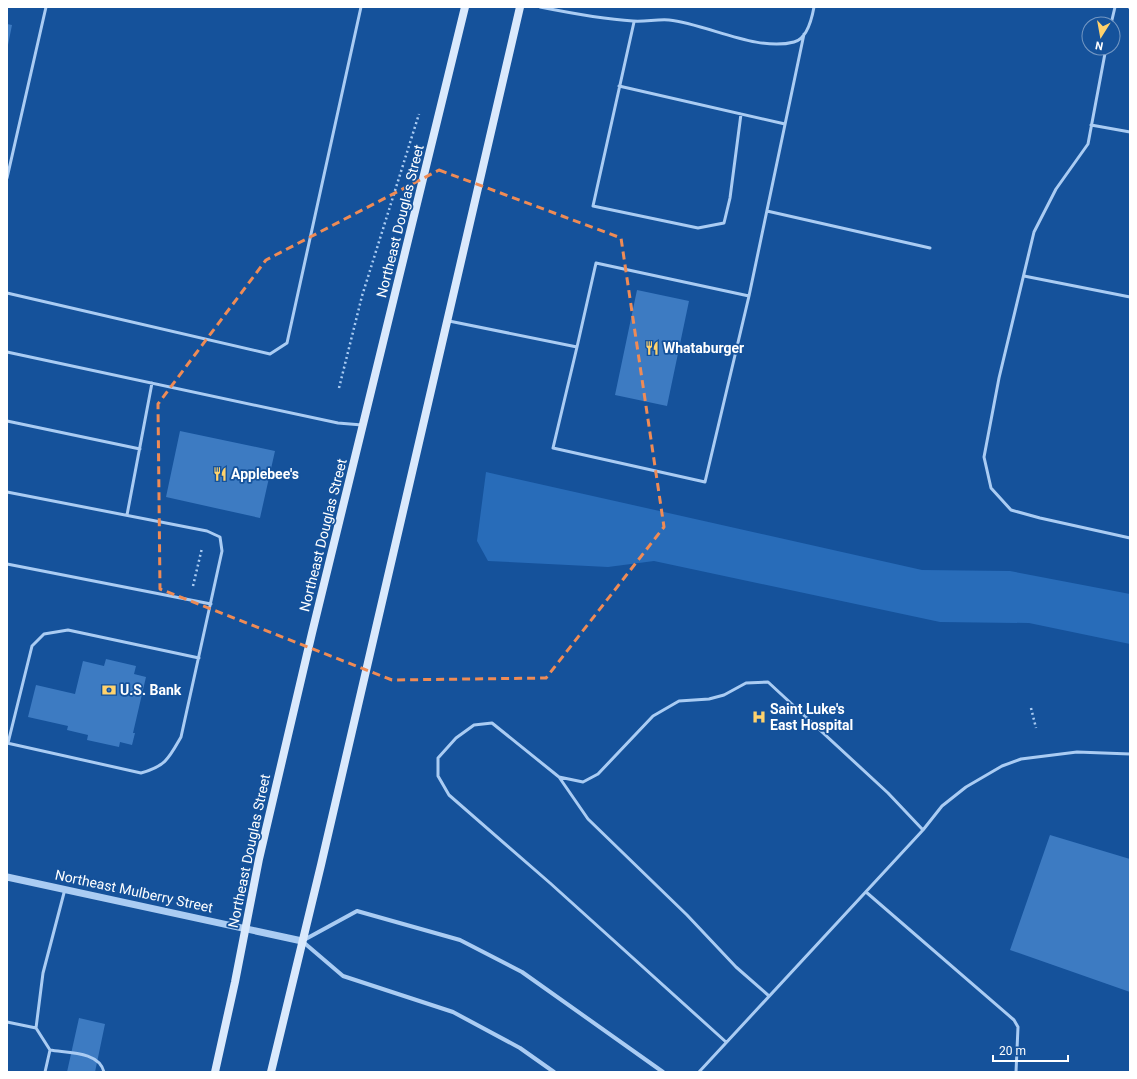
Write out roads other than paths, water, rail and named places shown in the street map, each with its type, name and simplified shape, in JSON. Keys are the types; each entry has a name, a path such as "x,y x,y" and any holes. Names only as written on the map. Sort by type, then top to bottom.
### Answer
{"main road":[{"name":"Northeast Douglas Street","path":"215,1072 246,928 259,859 307,655 466,7"},
{"path":"271,1072 321,865 520,7"}],"street":[{"name":"Northeast Mulberry Street","path":"7,877 302,941"},
{"path":"554,1072 520,1048 453,1012 343,976 302,941 357,911 460,940 522,972 663,1072"}],"lane":[{"path":"7,178 46,7"},
{"path":"7,293 270,354 287,343 361,7"},
{"path":"540,7 598,18 634,22 670,20 763,43 795,42 804,33 811,21 814,7"},
{"path":"634,22 593,206 698,228 724,223 730,198 741,114"},
{"path":"749,296 596,263 553,448 704,482 749,296 804,33"},
{"path":"1104,56 1088,144 1056,189 1034,232 999,378 984,457 991,488 1010,510 1130,538"},
{"path":"619,86 785,124"},
{"path":"1091,125 1130,132"},
{"path":"767,211 930,248"},
{"path":"1024,276 1130,298"},
{"path":"447,321 577,347"},
{"path":"7,352 338,423 364,425"},
{"path":"127,515 152,383"},
{"path":"7,421 140,449"},
{"path":"7,492 207,531 220,537 222,551 211,604 199,658 181,737 170,757 156,769 141,773 7,743 32,646 44,634 68,630 199,658"},
{"path":"7,564 211,604"},
{"path":"559,777 583,782 598,774 653,716 679,701 709,699 724,695 746,683 768,682 888,793 923,830"},
{"path":"726,1042 550,883 449,795 438,776 438,758 456,738 474,725 492,723 559,777 588,819 688,915 736,967 769,996"},
{"path":"698,1072 923,830 942,806 966,787 1002,766 1021,759 1077,752 1130,754"},
{"path":"45,1072 50,1050 36,1028 43,973 65,889"},
{"path":"866,892 1014,1020 1018,1027 1016,1072"},
{"path":"7,1022 36,1028"},
{"path":"50,1050 95,1059 102,1064 104,1072"}],"place":[{"name":"Whataburger","path":"652,348"},
{"name":"Applebee's","path":"220,474"},
{"name":"U.S. Bank","path":"109,690"},
{"name":"Saint Luke's East Hospital","path":"759,717"}]}
